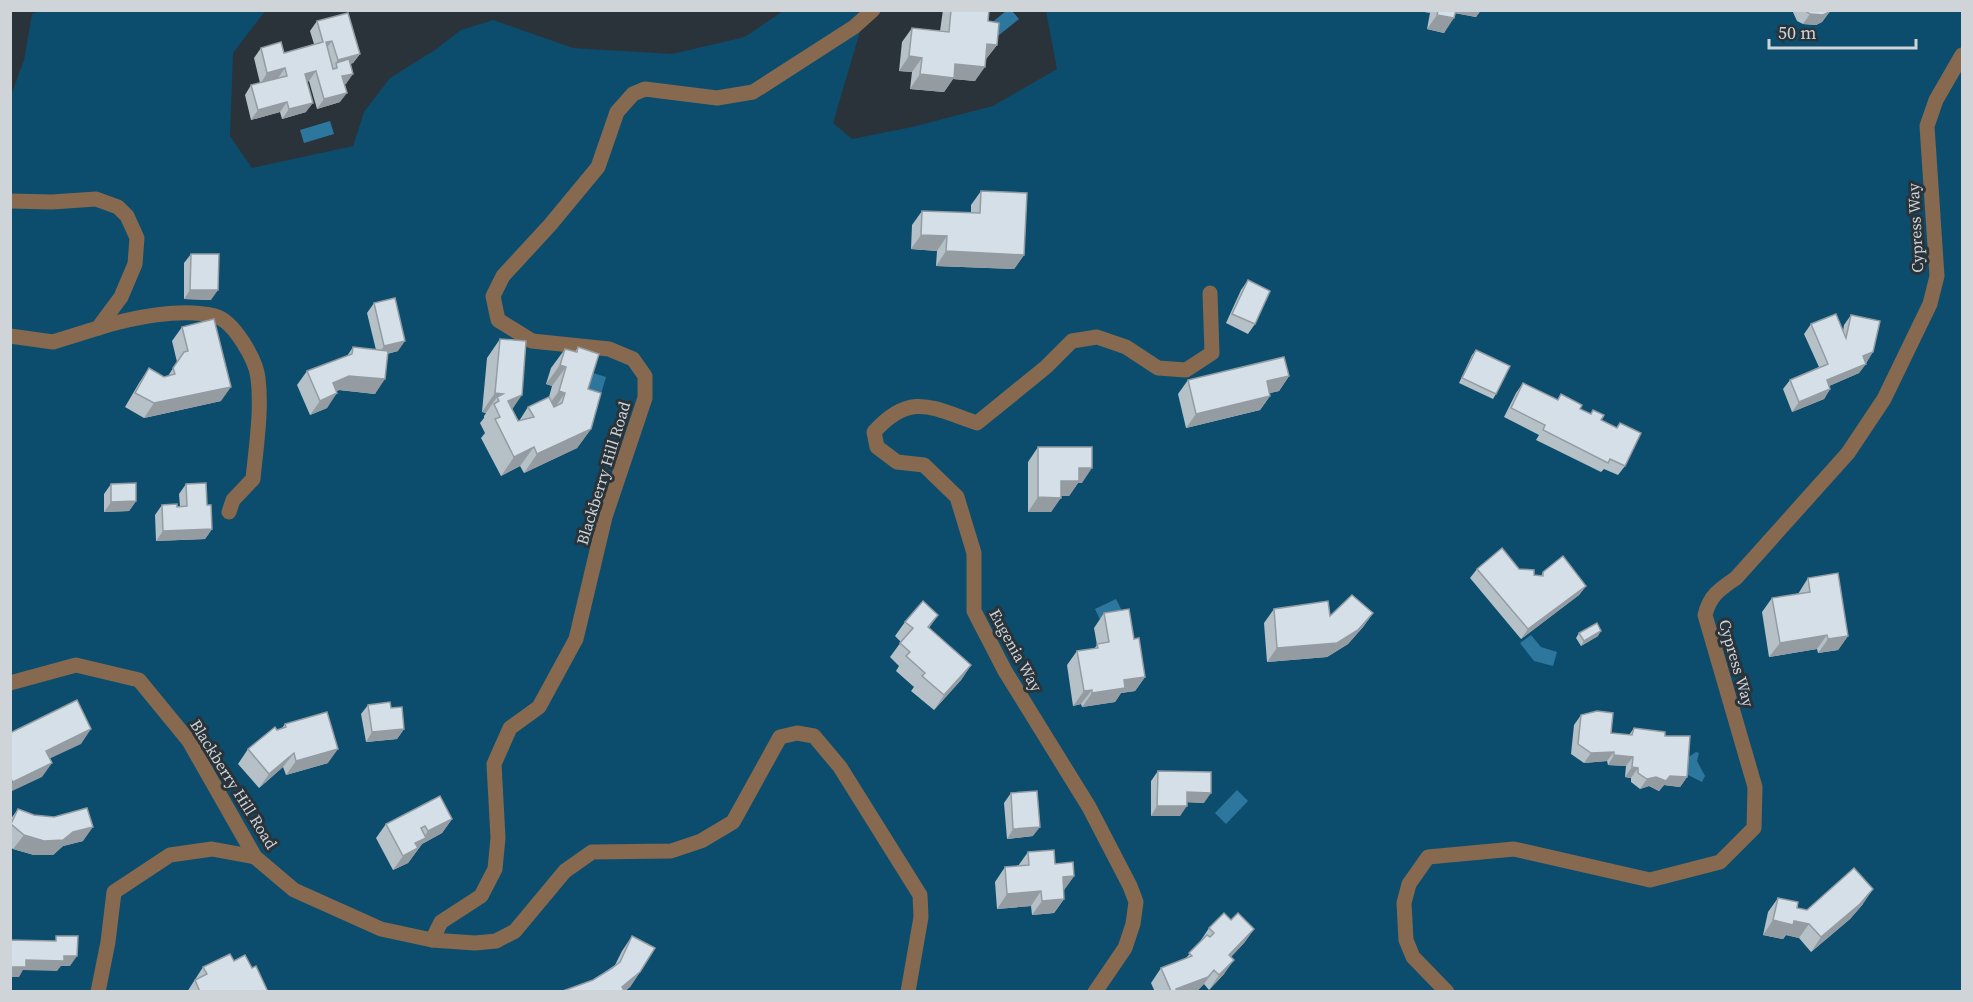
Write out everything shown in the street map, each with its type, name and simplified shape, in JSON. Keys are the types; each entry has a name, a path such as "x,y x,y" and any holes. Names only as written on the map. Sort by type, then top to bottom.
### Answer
{"street":[{"name":"Blackberry Hill Road","path":"432,939 441,922 481,896 495,869 498,838 494,764 510,728 539,707 576,639 605,517 645,398 645,376 633,359 609,349 532,341 498,320 493,296 503,276 550,225 598,167 617,112 633,94 645,89 717,98 753,92 854,27 873,10"},
{"name":"Cypress Way","path":"1447,992 1413,957 1406,940 1404,903 1409,884 1428,857 1514,849 1650,880 1720,862 1754,828 1755,787 1705,615 1708,603 1714,593 1736,578 1848,453 1884,399 1930,304 1937,276 1927,126 1936,99 1962,55"},
{"path":"10,201 52,202 96,199 118,207 127,216 137,238 135,264 121,297 98,328"},
{"name":"Eugenia Way","path":"1095,992 1127,940 1136,902 1130,886 1089,807 1005,671 974,611 974,553 957,497 924,465 897,462 877,447 874,432 900,409 925,406 977,423 1046,367 1072,341 1097,337 1126,347 1158,368 1186,370 1212,353 1210,292"},
{"path":"10,336 52,342 133,317 175,314 217,316 233,328 246,348 258,377 257,440 253,479 233,500 229,512"},
{"name":"Blackberry Hill Road","path":"10,683 76,665 139,680 189,741 255,857 294,890 381,928 432,939 475,943 496,941 515,931 566,871 592,852 671,851 701,841 733,822 780,738 797,733 814,736 840,767 920,895 921,917 908,992"},
{"path":"98,992 108,942 114,892 170,855 212,849 255,857"}],"shaded area":[{"path":"41,10 265,11 233,53 230,136 252,168 353,146 364,112 390,78 435,50 461,30 493,20 573,48 672,54 745,37 783,11 866,11 833,123 852,139 912,127 993,106 1057,69 1046,11 1962,11 1962,991 11,992 10,98 24,60 32,14"},
{"path":"1006,11 1012,11 1019,19 993,40 984,29"},
{"path":"330,121 334,134 304,143 300,130"},
{"path":"593,373 606,377 598,404 585,400"},
{"path":"1116,599 1122,611 1101,622 1095,609"},
{"path":"1531,635 1541,647 1557,652 1553,666 1534,661 1520,643"},
{"path":"1696,752 1699,753 1697,761 1705,776 1702,782 1686,774 1687,758"},
{"path":"1237,790 1248,801 1226,824 1215,813"}],"building":[{"path":"951,10 989,10 988,21 999,23 997,45 987,44 985,67 955,64 954,78 920,74 922,58 909,56 912,28 949,32"},
{"path":"1438,10 1456,10 1454,18 1437,15"},
{"path":"1804,10 1831,10 1823,15 1810,14"},
{"path":"348,13 360,54 338,60 332,41 326,42 333,69 337,68 336,63 349,59 353,74 342,76 347,93 324,99 316,71 305,74 313,103 289,109 287,102 258,110 251,85 287,76 285,68 267,73 261,48 281,42 284,53 323,42 317,21"},
{"path":"981,191 1027,193 1024,255 946,251 947,236 921,235 922,211 980,213"},
{"path":"191,254 219,254 218,290 190,290"},
{"path":"1248,280 1270,291 1255,324 1232,314"},
{"path":"395,298 405,341 384,346 374,303"},
{"path":"1836,314 1846,338 1851,315 1880,321 1873,352 1863,356 1866,364 1827,380 1830,389 1799,402 1790,380 1828,364 1811,324"},
{"path":"214,319 231,387 154,403 135,393 149,368 164,377 175,374 173,368 184,352 188,351 182,327"},
{"path":"500,339 526,341 522,395 508,401 518,421 534,417 528,407 549,397 554,407 562,403 565,393 559,391 566,367 560,365 565,349 577,352 578,347 599,354 588,389 601,393 591,429 537,454 534,447 514,457 495,419 500,417 494,404 499,401 497,397 503,394 495,393"},
{"path":"353,347 388,351 385,379 349,376 333,383 337,393 320,401 307,371 352,354"},
{"path":"1476,350 1510,366 1496,394 1462,378"},
{"path":"1284,357 1289,376 1267,381 1270,396 1196,414 1188,380"},
{"path":"1523,383 1558,400 1561,394 1582,405 1580,409 1591,414 1593,410 1604,415 1601,420 1617,428 1620,423 1641,433 1625,466 1610,459 1608,463 1543,430 1545,425 1511,408"},
{"path":"1038,447 1092,447 1092,468 1079,468 1079,481 1061,481 1061,498 1038,497"},
{"path":"136,483 136,501 111,502 111,484"},
{"path":"206,483 207,505 211,505 212,529 163,531 162,505 187,506 186,484"},
{"path":"1502,548 1519,569 1534,570 1534,575 1543,576 1543,572 1563,556 1586,586 1528,629 1477,569"},
{"path":"1838,573 1848,636 1828,639 1827,635 1780,643 1772,598 1810,592 1808,578"},
{"path":"1352,595 1373,613 1358,630 1337,643 1277,648 1274,609 1328,601 1330,616"},
{"path":"923,601 938,615 928,627 971,665 944,695 922,676 925,673 906,656 910,652 900,643 913,628 905,622"},
{"path":"1129,609 1134,639 1139,638 1145,677 1124,680 1125,688 1092,693 1092,690 1084,691 1077,651 1098,648 1097,644 1109,642 1104,613"},
{"path":"1597,623 1601,631 1584,641 1579,633"},
{"path":"77,700 91,729 46,751 52,763 13,782 10,778 10,733"},
{"path":"390,702 391,708 402,707 404,729 372,732 368,705"},
{"path":"1597,711 1613,713 1611,733 1632,735 1634,728 1665,732 1665,736 1690,736 1687,777 1670,776 1666,781 1656,777 1647,779 1638,773 1638,768 1632,767 1633,757 1614,755 1614,752 1591,753 1578,744 1581,715"},
{"path":"327,712 338,749 296,761 294,753 269,774 248,749 275,727 277,730 286,727 285,724"},
{"path":"1158,771 1211,772 1211,793 1187,792 1187,806 1157,806"},
{"path":"1037,791 1040,827 1013,829 1011,793"},
{"path":"440,796 452,819 428,831 425,826 421,828 426,838 415,843 418,848 403,856 386,824"},
{"path":"87,808 93,827 73,832 63,840 44,841 24,835 11,824 18,809 34,815 54,817"},
{"path":"1054,850 1055,864 1073,862 1074,876 1063,877 1064,899 1042,901 1041,891 1007,894 1005,867 1029,865 1028,852"},
{"path":"1854,868 1873,889 1860,904 1821,937 1809,924 1794,921 1793,925 1773,920 1778,898 1798,902 1797,908 1807,910"},
{"path":"1224,913 1231,920 1238,913 1254,929 1229,955 1234,960 1219,975 1214,970 1208,977 1176,989 1177,992 1170,992 1161,968 1192,956 1189,953 1207,935 1210,937 1214,933 1209,928"},
{"path":"56,936 78,936 77,956 64,956 64,961 26,960 26,967 10,967 10,940 56,941"},
{"path":"632,936 655,948 640,972 622,987 625,992 560,992 593,980 620,962"},
{"path":"230,954 234,961 245,955 252,968 256,966 268,992 200,992 195,980 207,974 203,967"}]}
